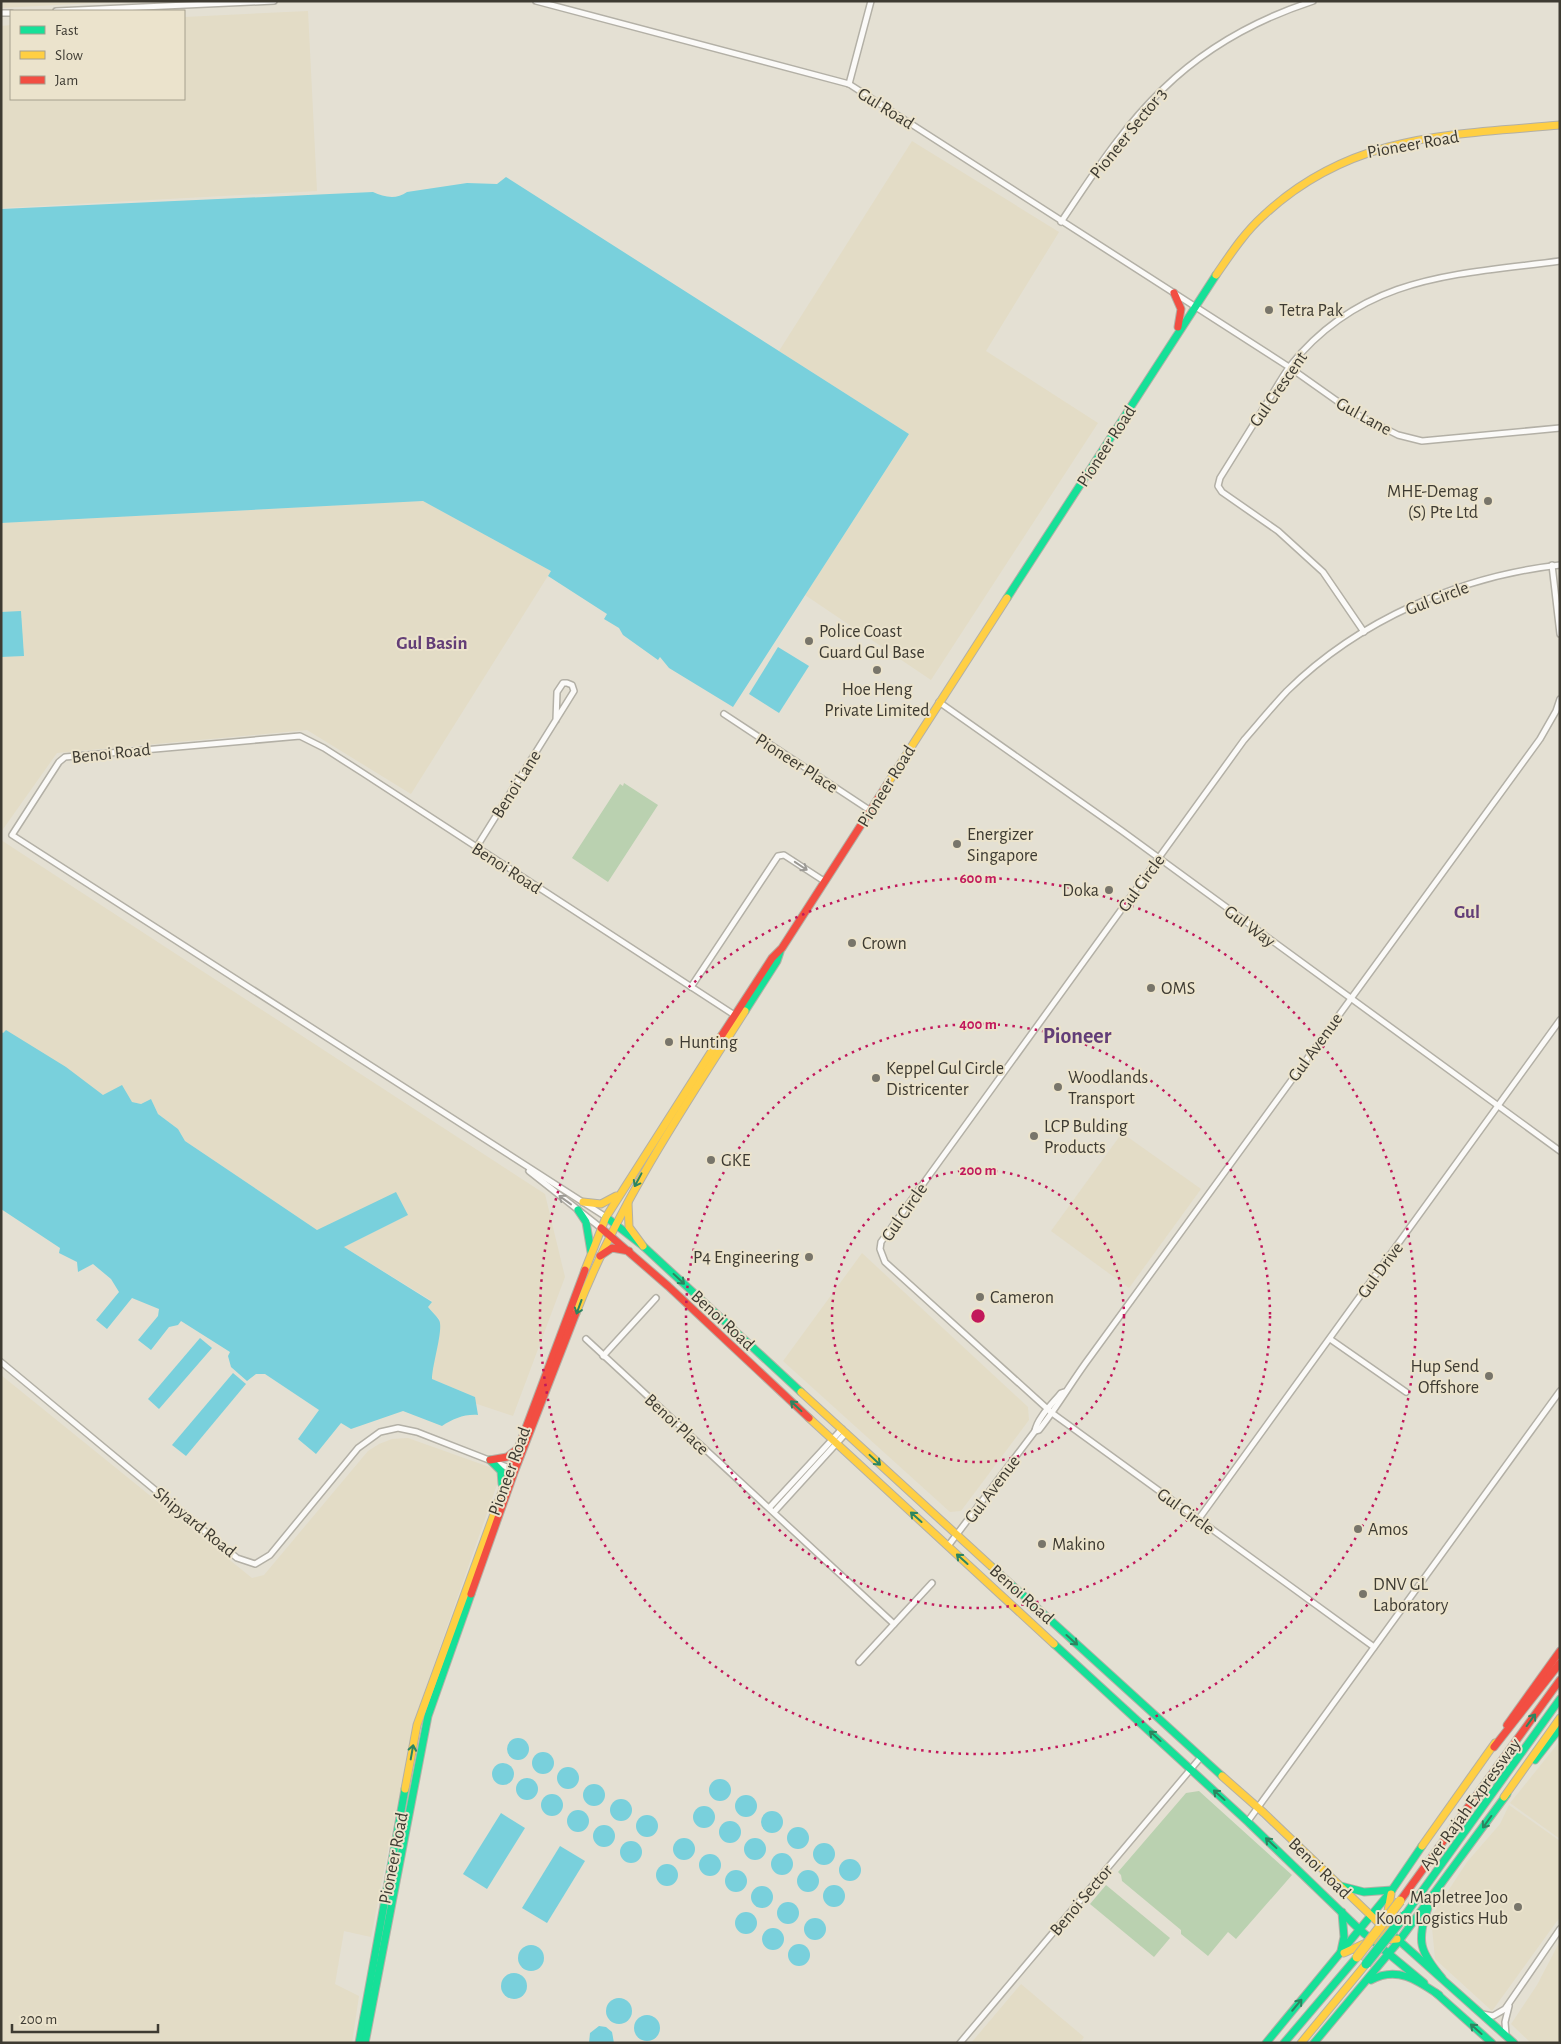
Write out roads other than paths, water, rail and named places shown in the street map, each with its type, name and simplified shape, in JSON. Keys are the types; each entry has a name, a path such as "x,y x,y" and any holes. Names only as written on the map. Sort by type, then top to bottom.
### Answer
{"main road":[{"name":"Pioneer Road","path":"531,1421 601,1228 621,1191 777,961 782,948 939,702 1195,306 1237,245 1261,217 1291,190 1324,168 1364,152 1392,144 1560,125"},
{"path":"1174,293 1180,303 1181,314 1174,339"},
{"name":"Pioneer Road","path":"365,2043 428,1716 512,1469 596,1261 609,1234 646,1164 738,1017"},
{"path":"592,1252 586,1222 580,1206 603,1204 610,1201 621,1191"},
{"path":"630,1196 627,1224 643,1246"},
{"name":"Benoi Road","path":"606,1217 643,1246 958,1536 1258,1807 1371,1917 1383,1939 1439,1995 1492,2043"},
{"name":"Benoi Road","path":"601,1228 1248,1821 1360,1930 1383,1939 1442,1978 1510,2040"},
{"path":"596,1261 602,1253 612,1248 629,1252"},
{"name":"Pioneer Road","path":"359,2043 417,1725 502,1488 512,1469 516,1450 525,1436"},
{"path":"490,1460 507,1457 516,1450"},
{"path":"490,1460 501,1471 502,1488"},
{"path":"1494,1747 1532,1688 1560,1651"},
{"path":"1266,2043 1392,1890 1494,1747 1560,1663"},
{"name":"Ayer Rajah Expressway","path":"1284,2043 1357,1957 1400,1901 1560,1680"},
{"name":"Ayer Rajah Expressway","path":"1301,2043 1405,1915 1560,1698"},
{"path":"1340,1955 1383,1939 1412,1924 1560,1718"},
{"path":"1504,1797 1560,1728"},
{"path":"1337,1885 1354,1891 1370,1893 1392,1890"},
{"path":"1314,2043 1372,1974 1383,1939 1392,1890"},
{"path":"1431,1899 1420,1932 1419,1943 1424,1956 1442,1978"},
{"path":"1340,1955 1344,1937 1342,1912"},
{"path":"1372,1974 1383,1939"},
{"path":"1364,1984 1378,1975 1395,1972 1411,1977 1439,1995"}],"street":[{"path":"78,10 274,1"},
{"name":"Gul Road","path":"536,1 849,84 1061,222 1195,306"},
{"path":"849,84 871,1"},
{"name":"Pioneer Sector 3","path":"1061,222 1138,116 1164,88 1204,56 1241,32 1313,1"},
{"name":"Gul Crescent","path":"1364,632 1323,572 1278,531 1222,492 1218,486 1220,478 1289,367 1322,331 1338,318 1394,290 1426,280 1455,274 1560,261"},
{"name":"Gul Lane","path":"1195,306 1224,327 1289,367 1354,413 1396,434 1422,441 1560,428"},
{"name":"Gul Circle","path":"1374,1647 1050,1411 885,1262 880,1249 881,1242 1244,740 1288,691 1331,655 1364,632 1398,613 1448,592 1512,573 1560,565"},
{"path":"1552,566 1560,634"},
{"name":"Benoi Lane","path":"476,848 556,720 574,691 572,685 567,682 563,683 557,692 556,720"},
{"name":"Gul Avenue","path":"948,1546 958,1536 1035,1431 1039,1430 1050,1411 1064,1396 1064,1392 1540,740 1556,711 1560,699"},
{"name":"Gul Way","path":"939,702 1158,858 1349,1000 1560,1151"},
{"name":"Pioneer Place","path":"724,714 870,811"},
{"name":"Benoi Road","path":"601,1228 580,1206 516,1161 11,836 59,762 65,757 300,736 324,748 738,1017"},
{"path":"691,987 777,857 784,855 824,882"},
{"name":"Gul Drive","path":"1198,1520 1560,1020"},
{"name":"Benoi Road","path":"516,1161 580,1206 606,1217"},
{"path":"603,1356 656,1298"},
{"name":"Benoi Place","path":"586,1339 894,1624"},
{"path":"1330,1339 1406,1392"},
{"name":"Shipyard Road","path":"1,1362 197,1526 246,1563 255,1564 270,1555 358,1448 380,1432 398,1428 417,1432 512,1469"},
{"path":"1248,1821 1560,1391"},
{"path":"774,1512 844,1431"},
{"path":"769,1508 834,1442"},
{"path":"859,1662 932,1583"},
{"name":"Benoi Sector","path":"960,2043 1202,1757"},
{"path":"1482,2014 1497,2015 1510,2003 1560,1929"},
{"path":"1510,2003 1505,2030 1510,2040"}],"water":[{"path":"506,177 909,434 733,707 669,668 660,657 658,660 623,635 619,628 604,619 607,614 548,576 551,571 423,501 1,523 1,209 373,192 394,197 407,192 467,183 497,184"},
{"path":"21,611 24,656 1,657 1,612"},
{"path":"778,647 809,666 779,713 749,694"},
{"path":"6,1030 66,1067 103,1095 122,1085 132,1102 141,1104 151,1099 158,1114 178,1129 185,1141 317,1230 396,1192 408,1215 344,1247 432,1302 428,1307 439,1320 440,1331 432,1379 475,1397 478,1415 468,1415 442,1426 403,1411 351,1429 341,1423 316,1454 298,1439 319,1410 265,1374 256,1374 247,1381 231,1367 228,1356 230,1352 181,1321 178,1325 169,1327 151,1350 138,1340 158,1316 159,1309 132,1298 107,1329 96,1320 119,1292 111,1279 93,1264 78,1272 77,1262 59,1253 60,1248 1,1209 1,1032 3,1033"},
{"path":"200,1338 212,1348 159,1409 148,1399"},
{"path":"233,1373 246,1384 186,1456 172,1445"},
{"path":"518,1738 526,1741 529,1749 526,1757 518,1760 510,1757 507,1749 510,1741"},
{"path":"543,1752 551,1755 554,1763 551,1771 543,1774 535,1771 532,1763 535,1755"},
{"path":"503,1763 511,1766 514,1774 511,1782 503,1785 495,1782 492,1774 495,1766"},
{"path":"568,1767 576,1770 579,1778 576,1786 568,1789 560,1786 557,1778 560,1770"},
{"path":"527,1778 535,1781 538,1789 535,1797 527,1800 519,1797 516,1789 519,1781"},
{"path":"720,1779 728,1782 731,1790 728,1798 720,1801 712,1798 709,1790 712,1782"},
{"path":"594,1784 602,1787 605,1795 602,1803 594,1806 586,1803 583,1795 586,1787"},
{"path":"552,1794 560,1797 563,1805 560,1813 552,1816 544,1813 541,1805 544,1797"},
{"path":"746,1795 754,1798 757,1806 754,1814 746,1817 738,1814 735,1806 738,1798"},
{"path":"621,1799 629,1802 632,1810 629,1818 621,1821 613,1818 610,1810 613,1802"},
{"path":"704,1806 712,1809 715,1817 712,1825 704,1828 696,1825 693,1817 696,1809"},
{"path":"578,1810 586,1813 589,1821 586,1829 578,1832 570,1829 567,1821 570,1813"},
{"path":"772,1811 780,1814 783,1822 780,1830 772,1833 764,1830 761,1822 764,1814"},
{"path":"501,1813 525,1828 487,1889 463,1874"},
{"path":"647,1815 655,1818 658,1826 655,1834 647,1837 639,1834 636,1826 639,1818"},
{"path":"730,1821 738,1824 741,1832 738,1840 730,1843 722,1840 719,1832 722,1824"},
{"path":"604,1825 612,1828 615,1836 612,1844 604,1847 596,1844 593,1836 596,1828"},
{"path":"798,1827 806,1830 809,1838 806,1846 798,1849 790,1846 787,1838 790,1830"},
{"path":"684,1838 692,1841 695,1849 692,1857 684,1860 676,1857 673,1849 676,1841"},
{"path":"755,1838 763,1841 766,1849 763,1857 755,1860 747,1857 744,1849 747,1841"},
{"path":"631,1841 639,1844 642,1852 639,1860 631,1863 623,1860 620,1852 623,1844"},
{"path":"824,1843 832,1846 835,1854 832,1862 824,1865 816,1862 813,1854 816,1846"},
{"path":"560,1846 585,1861 547,1923 522,1908"},
{"path":"782,1853 790,1856 793,1864 790,1872 782,1875 774,1872 771,1864 774,1856"},
{"path":"710,1854 718,1857 721,1865 718,1873 710,1876 702,1873 699,1865 702,1857"},
{"path":"850,1859 858,1862 861,1870 858,1878 850,1881 842,1878 839,1870 842,1862"},
{"path":"667,1864 675,1867 678,1875 675,1883 667,1886 659,1883 656,1875 659,1867"},
{"path":"736,1870 744,1873 747,1881 744,1889 736,1892 728,1889 725,1881 728,1873"},
{"path":"808,1870 816,1873 819,1881 816,1889 808,1892 800,1889 797,1881 800,1873"},
{"path":"834,1885 842,1888 845,1896 842,1904 834,1907 826,1904 823,1896 826,1888"},
{"path":"762,1886 770,1889 773,1897 770,1905 762,1908 754,1905 751,1897 754,1889"},
{"path":"788,1902 796,1905 799,1913 796,1921 788,1924 780,1921 777,1913 780,1905"},
{"path":"746,1912 754,1915 757,1923 754,1931 746,1934 738,1931 735,1923 738,1915"},
{"path":"815,1918 823,1921 826,1929 823,1937 815,1940 807,1937 804,1929 807,1921"},
{"path":"773,1928 781,1931 784,1939 781,1947 773,1950 765,1947 762,1939 765,1931"},
{"path":"799,1944 807,1947 810,1955 807,1963 799,1966 791,1963 788,1955 791,1947"},
{"path":"531,1945 540,1949 544,1958 540,1967 531,1971 522,1967 518,1958 522,1949"},
{"path":"514,1973 523,1977 527,1986 523,1995 514,1999 505,1995 501,1986 505,1977"},
{"path":"619,1998 628,2002 632,2011 628,2020 619,2024 610,2020 606,2011 610,2002"},
{"path":"647,2015 656,2019 660,2028 656,2037 647,2041 638,2037 634,2028 638,2019"},
{"path":"599,2026 606,2027 612,2032 614,2043 589,2043 590,2033"}],"place":[{"name":"Tetra Pak","path":"1269,310"},
{"name":"MHE-Demag (S) Pte Ltd","path":"1488,501"},
{"name":"Police Coast Guard Gul Base","path":"809,641"},
{"name":"Hoe Heng Private Limited","path":"877,670"},
{"name":"Energizer Singapore","path":"957,844"},
{"name":"Doka","path":"1109,890"},
{"name":"Crown","path":"852,943"},
{"name":"OMS","path":"1151,988"},
{"name":"Hunting","path":"669,1042"},
{"name":"Keppel Gul Circle Districenter","path":"876,1078"},
{"name":"Woodlands Transport","path":"1058,1087"},
{"name":"LCP Bulding Products","path":"1034,1136"},
{"name":"GKE","path":"711,1160"},
{"name":"P4 Engineering","path":"809,1257"},
{"name":"Cameron","path":"980,1297"},
{"name":"Hup Send Offshore","path":"1489,1376"},
{"name":"Amos","path":"1358,1529"},
{"name":"Makino","path":"1042,1544"},
{"name":"DNV GL Laboratory","path":"1363,1594"},
{"name":"Mapletree Joo Koon Logistics Hub","path":"1518,1907"}],"district":[{"name":"Gul Basin","path":"432,642"},
{"name":"Gul","path":"1467,911"},
{"name":"Pioneer","path":"1077,1035"}]}
